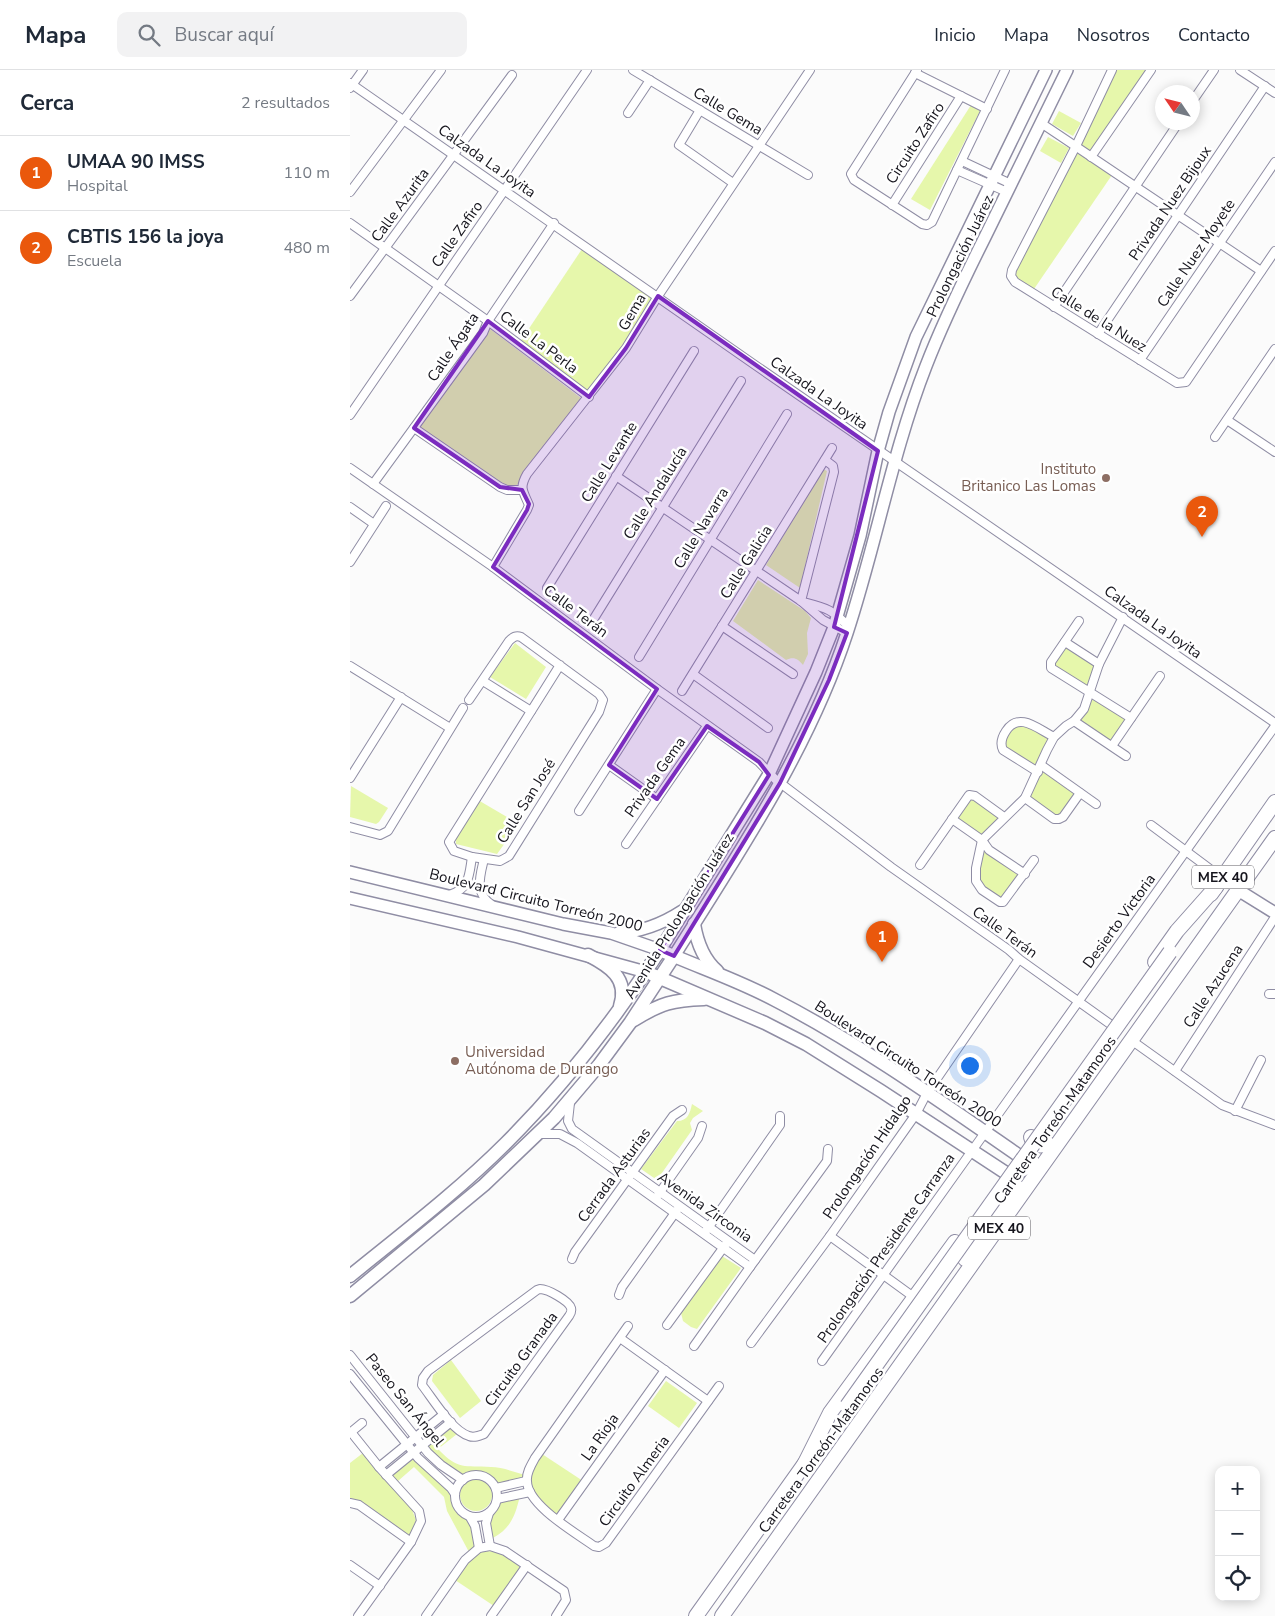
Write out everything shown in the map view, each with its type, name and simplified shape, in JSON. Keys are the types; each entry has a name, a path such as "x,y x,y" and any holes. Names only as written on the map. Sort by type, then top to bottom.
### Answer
{"highway":[{"name":"MEX 40","path":"696,1616 1275,802"},
{"path":"1240,887 1253,861 1275,827"},
{"name":"Carretera Torreón-Matamoros","path":"722,1616 1275,838"},
{"path":"804,1465 830,1413 1006,1173 1177,931 1219,883"},
{"path":"892,1379 914,1338 966,1258 1018,1185 1027,1167 1127,1044"},
{"path":"1031,1137 1037,1145 1040,1146 1047,1143"},
{"path":"1018,1156 1027,1167"},
{"path":"1006,1173 1014,1174 1027,1167"},
{"path":"988,1198 997,1201 999,1211"}],"main road":[{"path":"694,924 696,938 709,964 723,976"},
{"name":"Boulevard Circuito Torreón 2000","path":"660,950 752,988 820,1024 927,1093 1018,1156"},
{"name":"Avenida Prolongación Juárez","path":"350,1276 453,1192 506,1143 576,1067 618,1013 660,950"},
{"path":"588,955 608,966 617,976 623,995 618,1013"},
{"name":"Avenida Prolongación Juárez","path":"350,1296 484,1186 538,1134 570,1099 630,1023 674,956"},
{"path":"646,972 765,1023 806,1044 1006,1173"},
{"path":"630,1023 667,1002 680,999 708,999"},
{"path":"390,1244 399,1256"}],"street":[{"path":"351,85 363,70"},
{"path":"350,192 441,70"},
{"name":"Calle Zafiro","path":"350,415 587,70"},
{"name":"Calle Gema","path":"633,70 808,175"},
{"path":"987,109 916,71 851,174 854,180 922,224 930,224 962,160 987,109 1006,70"},
{"name":"Prolongación Juárez","path":"878,450 889,412 916,337 1046,70"},
{"name":"Prolongación Juárez","path":"894,461 908,414 927,363 969,270 1067,70"},
{"name":"Calle de la Nuez","path":"1112,70 1076,146 1011,273 1014,282 1177,383 1186,382 1275,251"},
{"path":"1091,157 1150,70"},
{"path":"1200,90 1214,70"},
{"path":"1240,70 1275,93"},
{"name":"Gema","path":"522,490 522,482 527,474 626,348 658,296 807,71"},
{"name":"Calle Azurita","path":"350,296 512,75"},
{"path":"628,113 650,80"},
{"name":"Calzada La Joyita","path":"351,85 554,223 878,450 1123,617 1275,724"},
{"name":"Privada Nuez Bijoux","path":"1098,334 1265,86"},
{"name":"Circuito Zafiro","path":"892,205 961,96"},
{"path":"700,110 679,145 733,183"},
{"path":"1041,123 1261,271"},
{"path":"1054,307 1174,130"},
{"path":"962,160 992,180 1009,188"},
{"name":"Calle Nuez Moyete","path":"1140,360 1275,162"},
{"path":"957,170 992,180"},
{"name":"Calle La Perla","path":"350,223 488,321 589,397"},
{"name":"Calle Ágata","path":"373,484 483,333 488,321 554,223"},
{"path":"1215,437 1275,349"},
{"name":"Calle Levante","path":"547,588 694,351"},
{"name":"Calle Andalucía","path":"593,620 741,381"},
{"name":"Calle Navarra","path":"639,657 787,414"},
{"path":"1227,420 1274,448"},
{"path":"414,428 500,487 507,490 522,490 528,502 527,510 493,567"},
{"name":"Calle Galicia","path":"682,691 832,448"},
{"name":"Avenida Prolongación Juárez","path":"660,950 769,774 804,702 838,615 860,536 878,450"},
{"path":"801,601 834,472 833,466 825,460"},
{"name":"Avenida Prolongación Juárez","path":"674,956 780,783 812,720 848,630 867,569 894,461"},
{"name":"Calle Terán","path":"350,468 493,567 657,690 759,762 780,783 884,862 1110,1024"},
{"path":"616,476 801,601 823,620 834,627 848,630"},
{"path":"350,562 386,506"},
{"path":"350,507 374,524"},
{"path":"801,601 825,608 838,615 848,630"},
{"path":"1034,860 1006,900 1002,902 982,890 976,881 976,868 982,840 1026,798 1054,737 1074,721 1087,704 1099,664 1123,617"},
{"path":"1079,621 1050,666 1053,670 1131,718"},
{"path":"722,626 793,674"},
{"name":"Calle San José","path":"482,681 509,641 514,636 521,637 560,665 599,694 603,700 602,705 509,856 500,861 472,857 454,851 449,842 560,665"},
{"path":"1065,642 1099,664"},
{"path":"351,669 401,697 450,728"},
{"path":"692,674 768,728"},
{"path":"1114,743 1160,676"},
{"path":"470,700 482,681 531,711"},
{"path":"579,811 657,690"},
{"path":"350,778 401,697"},
{"path":"350,827 380,834 388,831 464,708"},
{"path":"1054,737 1024,720 1018,721 1012,724 1003,736 1001,746 1003,750 1040,768 1096,804"},
{"path":"1074,721 1114,743 1126,756"},
{"name":"Desierto Victoria","path":"985,1132 1275,724"},
{"name":"Privada Gema","path":"626,844 707,726"},
{"path":"609,765 657,799"},
{"path":"1026,798 1054,819 1059,820 1080,792"},
{"path":"920,865 967,797 975,796 1004,817"},
{"path":"952,819 982,840 989,850 1025,874"},
{"path":"1150,826 1186,851 1219,883"},
{"path":"449,895 457,893 468,882 472,857"},
{"path":"484,859 479,885 481,894 493,906"},
{"name":"Boulevard Circuito Torreón 2000","path":"350,872 563,924 611,933 660,950"},
{"path":"1240,887 1275,913"},
{"path":"350,898 518,937 646,972"},
{"path":"611,933 631,932 650,928 669,920 685,908"},
{"name":"Calle Azucena","path":"1175,1071 1275,917"},
{"name":"Prolongación Hidalgo","path":"751,1343 830,1236 916,1114 927,1093 1019,959"},
{"path":"1127,1044 1175,1071 1213,1100 1235,1111 1275,1125"},
{"path":"1235,1111 1261,1060"},
{"name":"Avenida Zirconia","path":"570,1099 567,1115 572,1129 630,1176 725,1244 750,1267 755,1260 725,1244"},
{"name":"Cerrada Asturias","path":"572,1259 575,1252 673,1116 682,1110"},
{"path":"706,1230 780,1125 780,1116"},
{"path":"658,1196 698,1138 702,1126"},
{"name":"Prolongación Presidente Carranza","path":"822,1361 985,1132"},
{"name":"Avenida Zirconia","path":"538,1134 556,1134 567,1137 630,1176"},
{"path":"755,1260 827,1161 828,1149"},
{"path":"619,1295 622,1287 677,1209"},
{"path":"830,1236 915,1298"},
{"path":"667,1325 725,1244"},
{"path":"694,1346 750,1267"},
{"name":"Circuito Granada","path":"545,1288 569,1304 571,1308 569,1316 484,1434 470,1437 462,1433 451,1422 422,1385 425,1374 537,1290 545,1288"},
{"path":"496,1488 526,1481 529,1469 535,1458 628,1326"},
{"path":"620,1338 708,1402"},
{"name":"Paseo San Ángel","path":"350,1355 422,1446 441,1465 463,1480"},
{"name":"La Rioja","path":"558,1520 665,1370"},
{"name":"Paseo San Ángel","path":"350,1374 407,1444 455,1494"},
{"name":"Circuito Almeria","path":"526,1481 536,1502 594,1546 602,1546 719,1386"},
{"path":"379,1466 444,1414"},
{"path":"386,1475 451,1422"},
{"path":"358,1616 411,1542 422,1521 419,1511 386,1475 351,1432 362,1424"},
{"path":"479,1548 476,1526 470,1516 458,1508 455,1494 463,1480 472,1476 482,1476 490,1480 496,1488 496,1504 489,1513 486,1523 490,1546"},
{"path":"497,1499 530,1492"},
{"path":"350,1502 359,1505 411,1542"},
{"path":"470,1516 480,1517 489,1513"},
{"path":"426,1616 465,1560 479,1548 490,1546 505,1551 566,1594 565,1603 556,1616"},
{"path":"350,1564 380,1586"},
{"path":"491,1616 527,1565"}],"highlighted area":[{"path":"658,296 878,451 834,627 847,633 829,680 780,783 674,956 660,950 769,775 759,762 707,726 657,799 609,765 657,689 493,567 527,510 529,504 522,490 500,487 414,428 488,321 589,397 626,348"}],"green space":[{"path":"1114,70 1148,70 1091,154 1078,146"},
{"path":"971,105 980,111 930,210 911,199"},
{"path":"1059,111 1081,123 1073,136 1052,124"},
{"path":"1048,137 1069,148 1061,163 1040,151"},
{"path":"1077,151 1112,175 1034,289 1015,278 1014,270"},
{"path":"582,249 654,297 624,348 588,393 520,342"},
{"path":"489,328 581,398 517,485 507,486 497,483 418,428"},
{"path":"823,469 827,471 800,588 766,565"},
{"path":"758,580 805,611 811,618 807,633 808,654 803,665 796,659 786,660 733,621"},
{"path":"515,643 546,667 526,699 490,677"},
{"path":"1065,644 1098,664 1089,690 1053,668 1052,662"},
{"path":"1091,694 1129,718 1111,744 1076,720"},
{"path":"1018,722 1052,738 1038,769 1004,750 1005,737"},
{"path":"1042,769 1078,793 1058,818 1027,798"},
{"path":"351,786 388,808 379,822 376,824 350,817"},
{"path":"971,796 1002,817 982,838 954,819"},
{"path":"478,800 519,824 497,854 456,844 456,839"},
{"path":"983,846 1022,874 1002,901 984,890 979,884 977,873"},
{"path":"692,1104 703,1111 693,1118 690,1123 692,1130 657,1180 641,1169 677,1121 684,1120 688,1116"},
{"path":"722,1256 741,1268 697,1329 691,1327 683,1321 681,1313"},
{"path":"451,1360 481,1401 460,1418 432,1381 433,1375"},
{"path":"666,1381 697,1403 679,1428 648,1406"},
{"path":"451,1425 457,1434 438,1449 451,1461 468,1466 504,1469 525,1475 525,1480 497,1484 491,1478 481,1474 459,1475 447,1468 425,1445"},
{"path":"363,1453 411,1507 416,1520 410,1536 361,1501 350,1498 350,1463"},
{"path":"542,1454 583,1481 557,1516 540,1502 532,1489 532,1474"},
{"path":"413,1455 453,1494 456,1508 461,1514 469,1518 477,1547 469,1552 447,1511 444,1497 414,1467 398,1481 391,1474"},
{"path":"476,1479 488,1483 492,1495 488,1507 476,1511 464,1507 460,1495 464,1483"},
{"path":"520,1496 508,1526 493,1538 488,1525 488,1519 495,1511 500,1500"},
{"path":"482,1551 502,1554 519,1564 519,1572 494,1606 455,1580 471,1559"}],"place":[{"name":"Instituto Britanico Las Lomas","path":"1106,478"},
{"name":"CBTIS 156 la joya","path":"1202,537"},
{"name":"UMAA 90 IMSS","path":"882,962"},
{"name":"Universidad Autónoma de Durango","path":"455,1061"}]}
